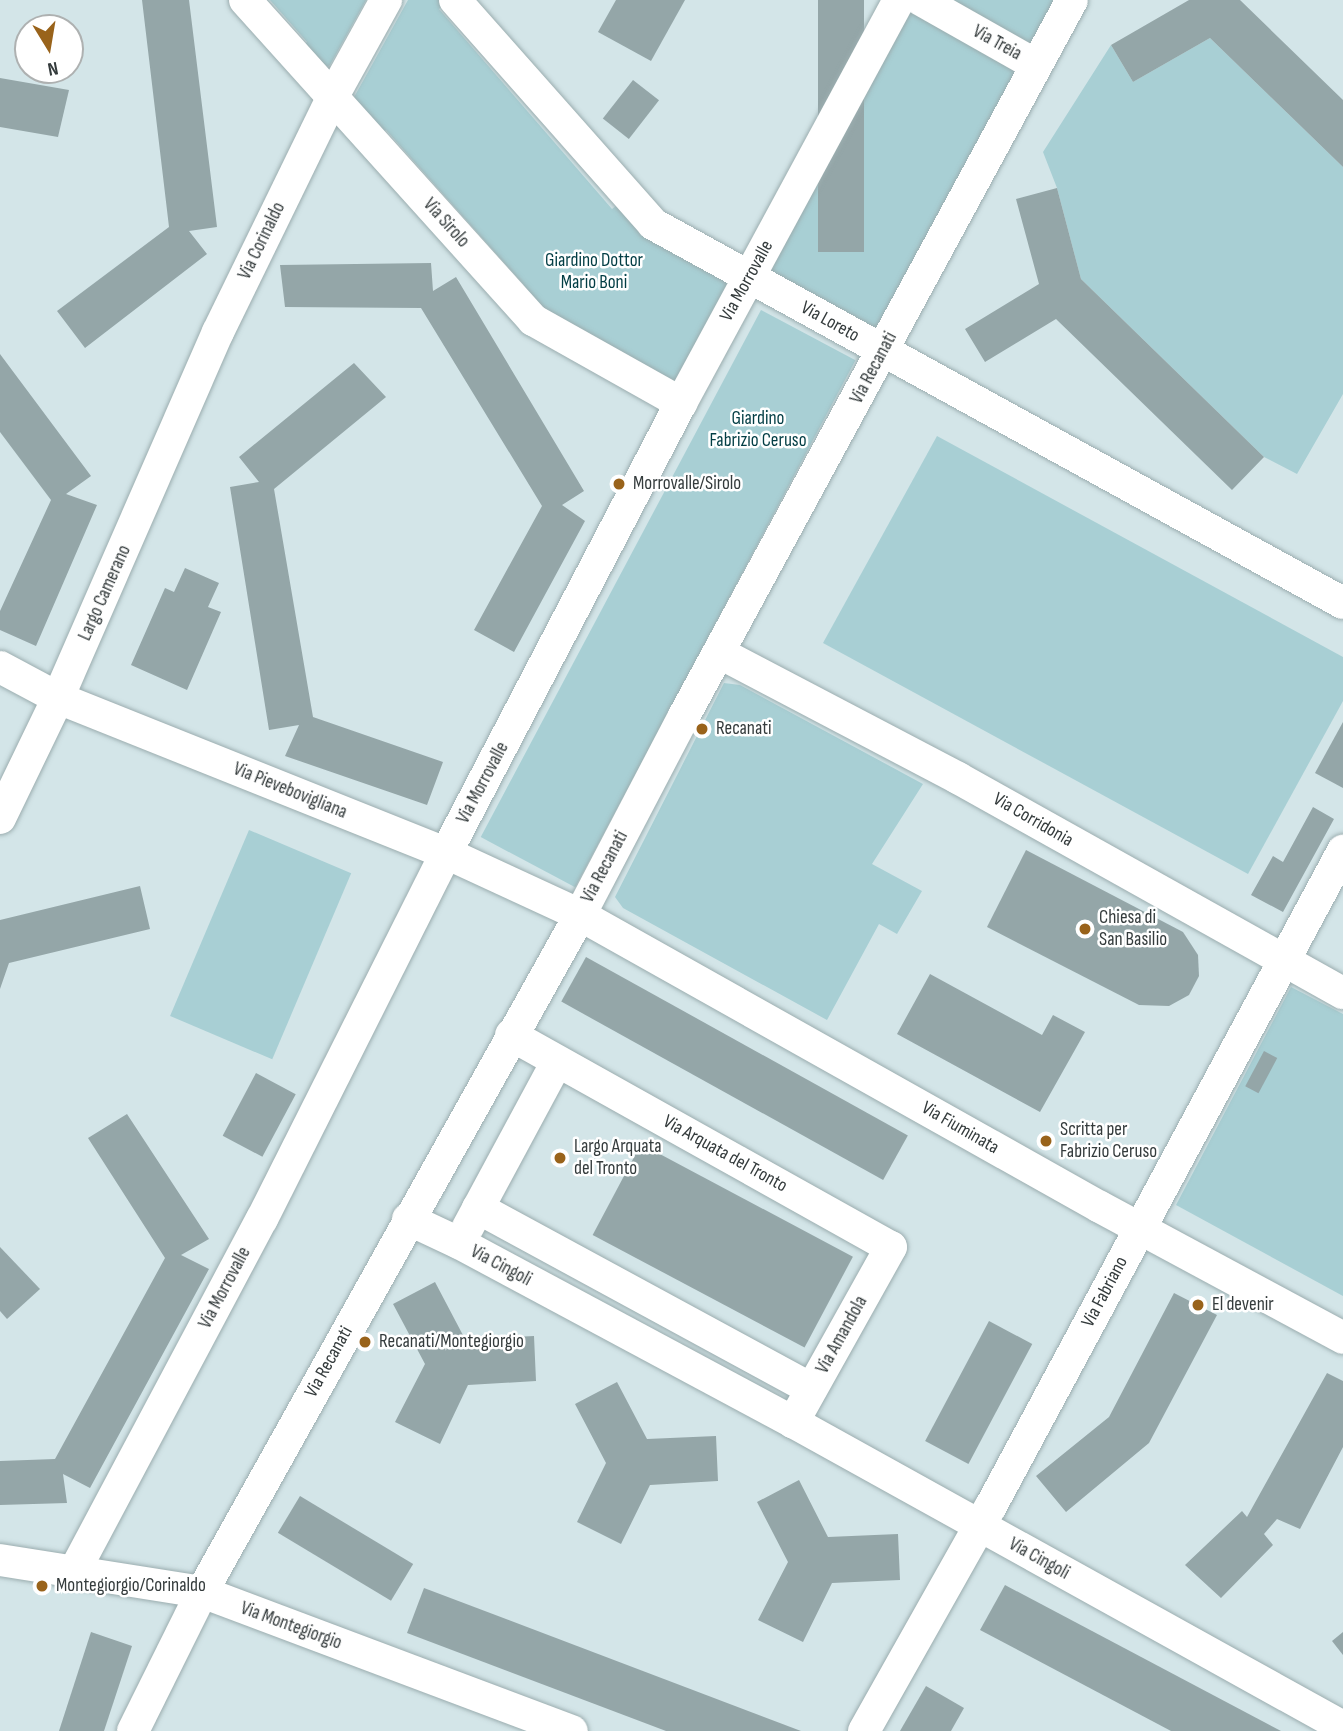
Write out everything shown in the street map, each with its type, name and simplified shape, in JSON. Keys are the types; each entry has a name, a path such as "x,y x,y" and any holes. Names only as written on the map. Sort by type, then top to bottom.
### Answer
{"street":[{"name":"Via Sirolo","path":"245,0 533,320 681,403"},
{"name":"Via Corinaldo","path":"151,487 218,332 332,96 386,0"},
{"name":"Via Loreto","path":"454,0 653,223 1343,603"},
{"name":"Via Morrovalle","path":"75,1570 262,1219 446,853 681,403 899,0"},
{"name":"Via Treia","path":"921,0 1036,65"},
{"name":"Via Recanati","path":"133,1731 202,1592 580,915 1072,0"},
{"name":"Largo Camerano","path":"58,698 151,487"},
{"name":"Via Corridonia","path":"720,653 958,778 1283,962 1341,990"},
{"name":"Via Pievebovigliana","path":"0,667 58,698 446,853 580,915"},
{"path":"0,818 58,698"},
{"name":"Via Fabriano","path":"864,1731 980,1526 1343,851"},
{"name":"Via Fiuminata","path":"580,915 1139,1228 1343,1338"},
{"path":"459,1243 557,1062 511,1035"},
{"name":"Via Arquata del Tronto","path":"557,1062 891,1247"},
{"name":"Via Cingoli","path":"478,1208 811,1389"},
{"name":"Via Cingoli","path":"408,1219 459,1243 793,1422 1343,1727"},
{"name":"Via Amandola","path":"793,1422 891,1247"},
{"path":"593,1314 611,1280"},
{"path":"735,1391 753,1357"},
{"name":"Via Montegiorgio","path":"0,1560 202,1592 572,1731"}],"green space":[{"path":"270,0 366,0 330,65 323,69 300,48 307,42"},
{"name":"Giardino Dottor Mario Boni","path":"408,0 443,0 446,3 439,9 612,209 620,203 730,281 674,383 544,320 518,290 524,285 386,130 379,136 353,99"},
{"path":"907,0 1070,0 889,340 749,278"},
{"path":"1210,38 1343,167 1343,394 1297,474 1264,457 1081,279 1057,188 1043,152 1111,45 1133,82"},
{"name":"Giardino Fabrizio Ceruso","path":"761,310 855,360 575,887 481,837"},
{"path":"937,436 1343,657 1343,701 1248,874 823,643"},
{"path":"724,683 740,685 923,784 872,864 922,891 897,934 879,924 827,1020 623,908 615,897"},
{"path":"249,830 351,873 272,1059 170,1016"},
{"path":"1291,987 1343,1014 1343,1296 1176,1205"}],"building":[{"path":"142,0 189,0 217,227 189,231 207,254 85,348 57,311 169,227"},
{"path":"616,0 685,0 651,61 598,32"},
{"path":"818,0 864,0 864,252 818,252"},
{"path":"1189,0 1240,0 1343,100 1343,167 1210,38 1133,82 1111,45"},
{"path":"0,78 14,80 14,84 34,84 69,90 58,137 0,127"},
{"path":"633,80 659,100 629,139 603,119"},
{"path":"1057,188 1081,279 1264,457 1232,490 1056,319 985,362 965,329 1039,284 1016,199"},
{"path":"431,263 433,291 456,277 584,491 562,505 585,521 514,652 474,630 542,506 421,308 285,307 280,265"},
{"path":"0,354 91,476 66,494 97,505 36,646 0,630 0,611 51,500 0,432"},
{"path":"354,363 386,397 274,489 313,717 443,762 427,805 285,756 299,725 269,730 230,487 259,482 239,457"},
{"path":"185,568 219,583 208,607 221,612 187,690 131,665 165,588 174,592"},
{"path":"1343,722 1343,788 1315,773"},
{"path":"1313,807 1334,819 1283,912 1251,895 1273,856 1283,862"},
{"name":"Chiesa di San Basilio","path":"1026,850 1183,932 1198,955 1199,976 1189,995 1169,1006 1139,1005 987,927"},
{"path":"140,886 150,929 9,963 0,989 0,920"},
{"path":"586,957 908,1135 883,1180 561,1002"},
{"path":"930,974 1042,1035 1053,1015 1085,1032 1040,1112 897,1034"},
{"path":"1264,1051 1277,1058 1258,1093 1245,1086"},
{"path":"256,1073 296,1094 262,1157 223,1136"},
{"path":"127,1114 209,1239 181,1255 209,1269 90,1488 63,1474 67,1503 0,1505 0,1461 55,1459 165,1258 88,1138"},
{"path":"641,1144 853,1257 805,1348 593,1235"},
{"path":"0,1247 40,1289 7,1319 0,1311"},
{"path":"435,1282 465,1339 534,1336 536,1381 468,1385 440,1444 395,1422 425,1364 393,1304"},
{"path":"1174,1293 1217,1315 1149,1443 1066,1512 1036,1476 1109,1417"},
{"path":"989,1321 1032,1344 968,1464 925,1441"},
{"path":"1327,1373 1343,1381 1343,1447 1300,1529 1277,1519 1264,1534 1273,1545 1221,1598 1185,1565 1242,1511 1247,1517"},
{"path":"617,1382 647,1439 716,1436 718,1481 650,1485 621,1544 577,1522 606,1463 575,1404"},
{"path":"799,1480 828,1537 898,1534 900,1580 832,1583 803,1642 758,1620 788,1562 757,1502"},
{"path":"300,1496 413,1564 391,1601 278,1533"},
{"path":"1005,1585 1281,1731 1171,1731 980,1630"},
{"path":"424,1588 801,1731 666,1731 407,1633"},
{"path":"91,1632 132,1646 104,1731 59,1731"},
{"path":"1343,1632 1343,1655 1332,1641"},
{"path":"926,1686 964,1708 951,1731 900,1731"}],"place":[{"name":"Morrovalle/Sirolo","path":"619,484"},
{"name":"Recanati","path":"702,729"},
{"name":"Chiesa di San Basilio","path":"1085,929"},
{"name":"Scritta per Fabrizio Ceruso","path":"1046,1141"},
{"name":"Largo Arquata del Tronto","path":"560,1158"},
{"name":"El devenir","path":"1198,1305"},
{"name":"Recanati/Montegiorgio","path":"365,1342"},
{"name":"Montegiorgio/Corinaldo","path":"42,1586"}]}
